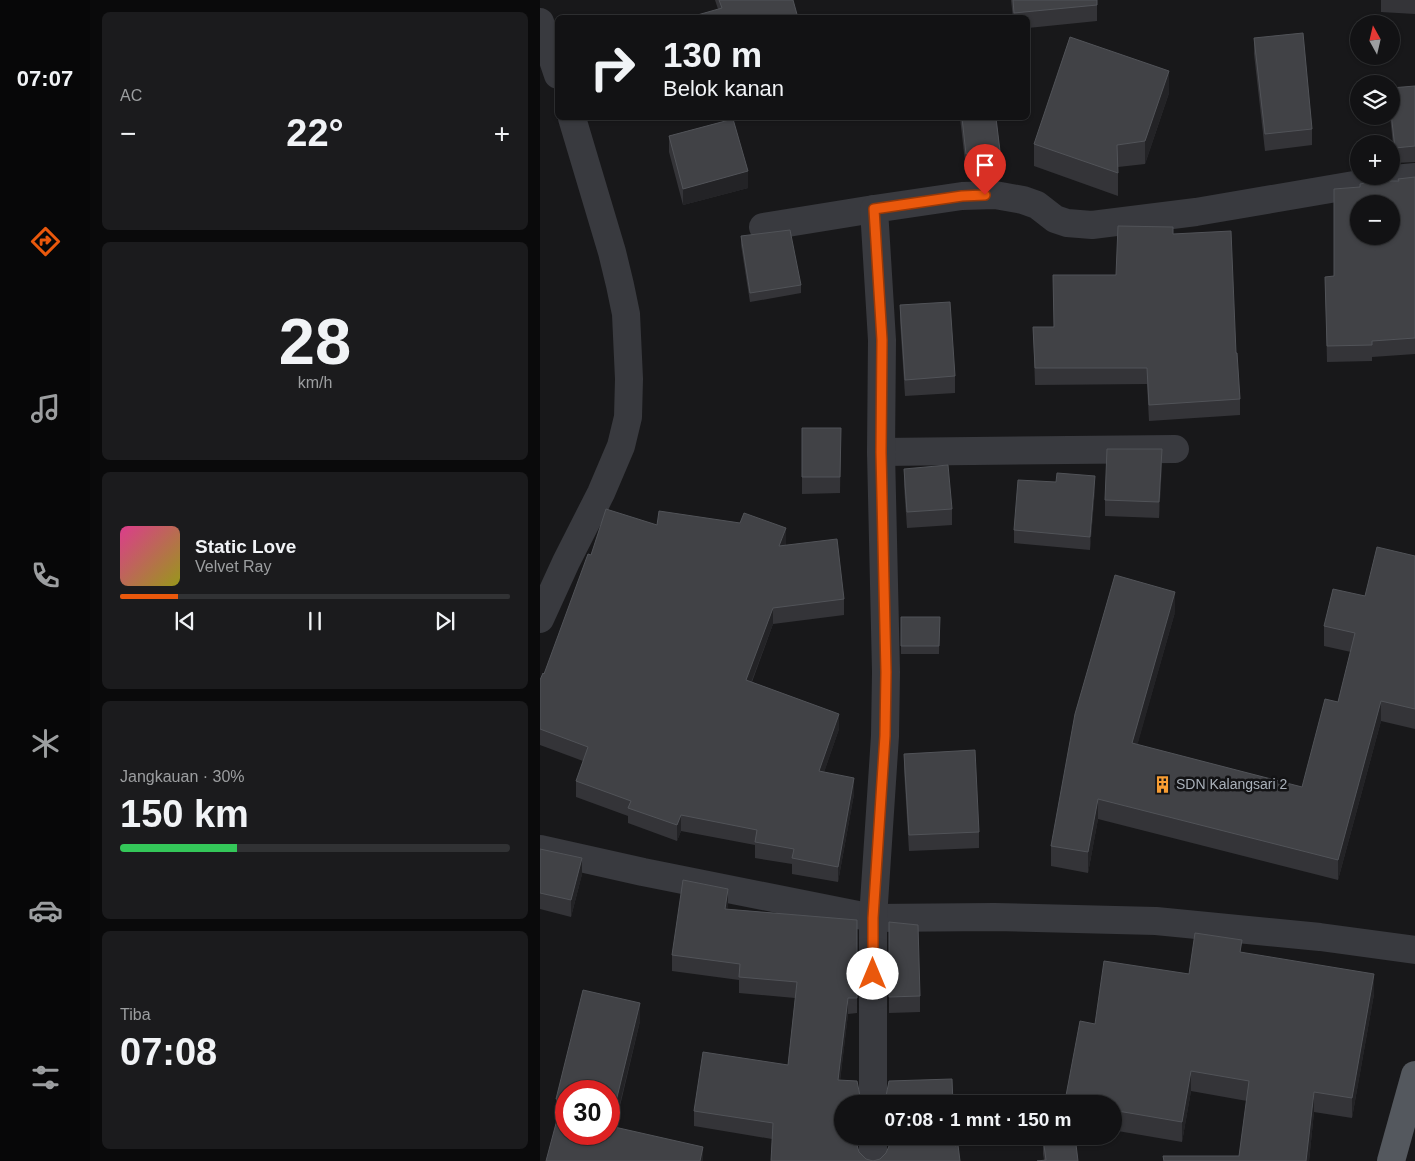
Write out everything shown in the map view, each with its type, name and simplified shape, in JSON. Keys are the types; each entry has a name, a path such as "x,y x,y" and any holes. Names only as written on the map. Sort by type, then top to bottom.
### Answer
{"main road":[{"path":"1391,1161 1415,1074"}],"street":[{"path":"540,22 555,66"},
{"path":"540,619 601,492 621,446 628,417 626,314 612,252 573,120"},
{"path":"763,227 962,196 995,195 1014,197 1030,203 1055,219 1067,223 1092,225 1196,212 1383,180 1415,177"},
{"path":"873,1095 873,918 885,736 886,690 881,452 882,340 874,209"},
{"path":"881,452 1175,449"},
{"path":"540,849 873,918 994,917 1156,921 1320,937 1415,950"},
{"path":"873,1145 873,1161"}],"building":[{"path":"719,0 793,0 797,15 698,15 722,8"},
{"path":"1013,0 1097,0 1097,5 1014,13"},
{"path":"1303,33 1312,129 1265,134 1254,38"},
{"path":"1070,37 1169,71 1145,141 1117,145 1118,173 1034,144"},
{"path":"1415,86 1415,146 1400,148 1400,135 1394,135 1392,125 1400,125 1400,87"},
{"path":"733,120 748,171 683,189 669,136"},
{"path":"962,120 996,120 1000,151 966,154"},
{"path":"1415,177 1415,338 1372,341 1372,345 1327,346 1325,277 1334,276 1334,189 1360,187 1360,185 1400,185 1400,179"},
{"path":"1118,226 1173,227 1173,234 1231,231 1236,353 1240,399 1149,405 1147,368 1035,368 1033,327 1054,327 1053,275 1116,275"},
{"path":"790,230 801,285 750,293 741,236"},
{"path":"950,302 955,376 905,380 900,305"},
{"path":"802,428 841,428 840,477 802,477"},
{"path":"1107,449 1162,449 1159,502 1105,500"},
{"path":"948,465 952,509 907,512 904,469"},
{"path":"1057,473 1095,476 1090,537 1014,530 1018,480 1056,482"},
{"path":"606,509 657,525 659,511 740,523 744,513 786,528 779,546 837,539 844,599 773,608 746,680 839,714 819,771 854,778 838,867 792,858 794,849 755,842 757,830 681,815 677,825 628,808 631,801 576,781 588,747 540,729 540,680 544,674 588,554 591,555"},
{"path":"1377,547 1415,556 1415,709 1381,701 1338,860 1098,799 1088,852 1051,846 1075,714 1115,575 1175,592 1132,743 1302,787 1325,699 1338,702 1355,633 1324,626 1333,589 1365,596"},
{"path":"901,617 940,617 939,646 901,646"},
{"path":"975,750 979,832 909,835 904,754"},
{"path":"540,849 582,858 571,900 540,893"},
{"path":"683,880 728,889 725,909 857,920 857,998 848,998 838,1080 857,1081 860,1095 834,1095 834,1145 857,1145 859,1152 866,1159 873,1161 771,1161 773,1123 694,1111 703,1052 788,1065 797,982 739,977 740,964 672,955"},
{"path":"889,922 918,925 920,996 889,997"},
{"path":"1195,933 1242,940 1240,952 1374,974 1352,1098 1314,1092 1306,1161 1164,1161 1163,1156 1239,1156 1249,1081 1191,1071 1182,1122 1122,1112 1122,1095 1066,1095 1080,1021 1095,1024 1104,961 1189,974"},
{"path":"583,990 640,1003 620,1085 620,1080 561,1080"},
{"path":"952,1079 953,1095 886,1095 889,1081"},
{"path":"555,1127 555,1145 620,1145 620,1128 703,1147 700,1161 546,1161"},
{"path":"889,1145 958,1145 960,1161 873,1161 880,1159 886,1153"},
{"path":"1044,1145 1076,1145 1078,1161 1037,1161 1046,1160"}],"place":[{"name":"SDN Kalangsari 2","path":"1162,784"}],"route":[{"path":"873,974 873,918 885,736 886,672 881,452 882,340 874,209 962,196 985,195"}]}
